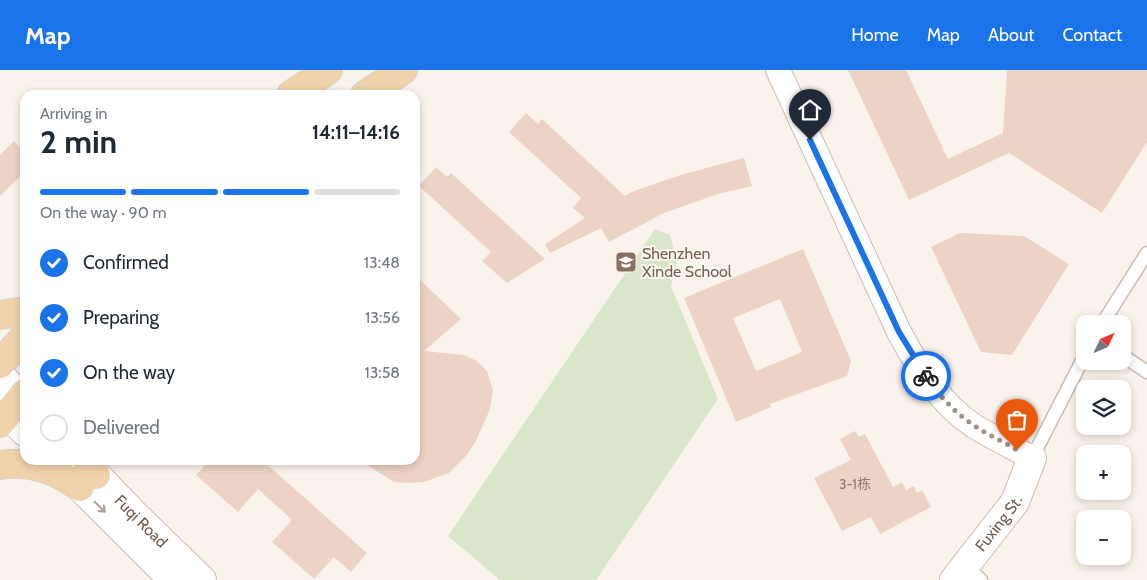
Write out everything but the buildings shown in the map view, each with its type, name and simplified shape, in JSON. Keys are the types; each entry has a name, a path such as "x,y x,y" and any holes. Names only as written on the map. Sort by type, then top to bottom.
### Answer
{"main road":[{"path":"298,90 328,70"},
{"path":"373,90 403,70"},
{"path":"0,315 20,312"},
{"path":"0,364 20,342"},
{"path":"0,466 20,464"},
{"path":"33,465 42,466 61,474 86,470"}],"street":[{"path":"778,70 899,332 914,360 932,386 972,425 1032,458"},
{"path":"0,375 15,410"},
{"name":"Fuxing St.","path":"967,575 1015,502 1032,458"},
{"name":"Fuqi Road","path":"70,465 86,470 202,580"},
{"name":"Fuqi Road","path":"86,470 173,580"}],"lane":[{"path":"1108,315 1147,253"},
{"path":"1131,361 1147,372"},
{"path":"1032,458 1077,370"}],"green space":[{"path":"655,229 670,235 677,262 671,286 718,399 596,580 500,580 448,536"}],"way so far":[{"path":"926,376 932,386 972,425 1017,450"}],"place":[{"name":"Shenzhen Xinde School","path":"626,262"}],"route":[{"path":"810,140 899,332 914,360 926,376"}]}
